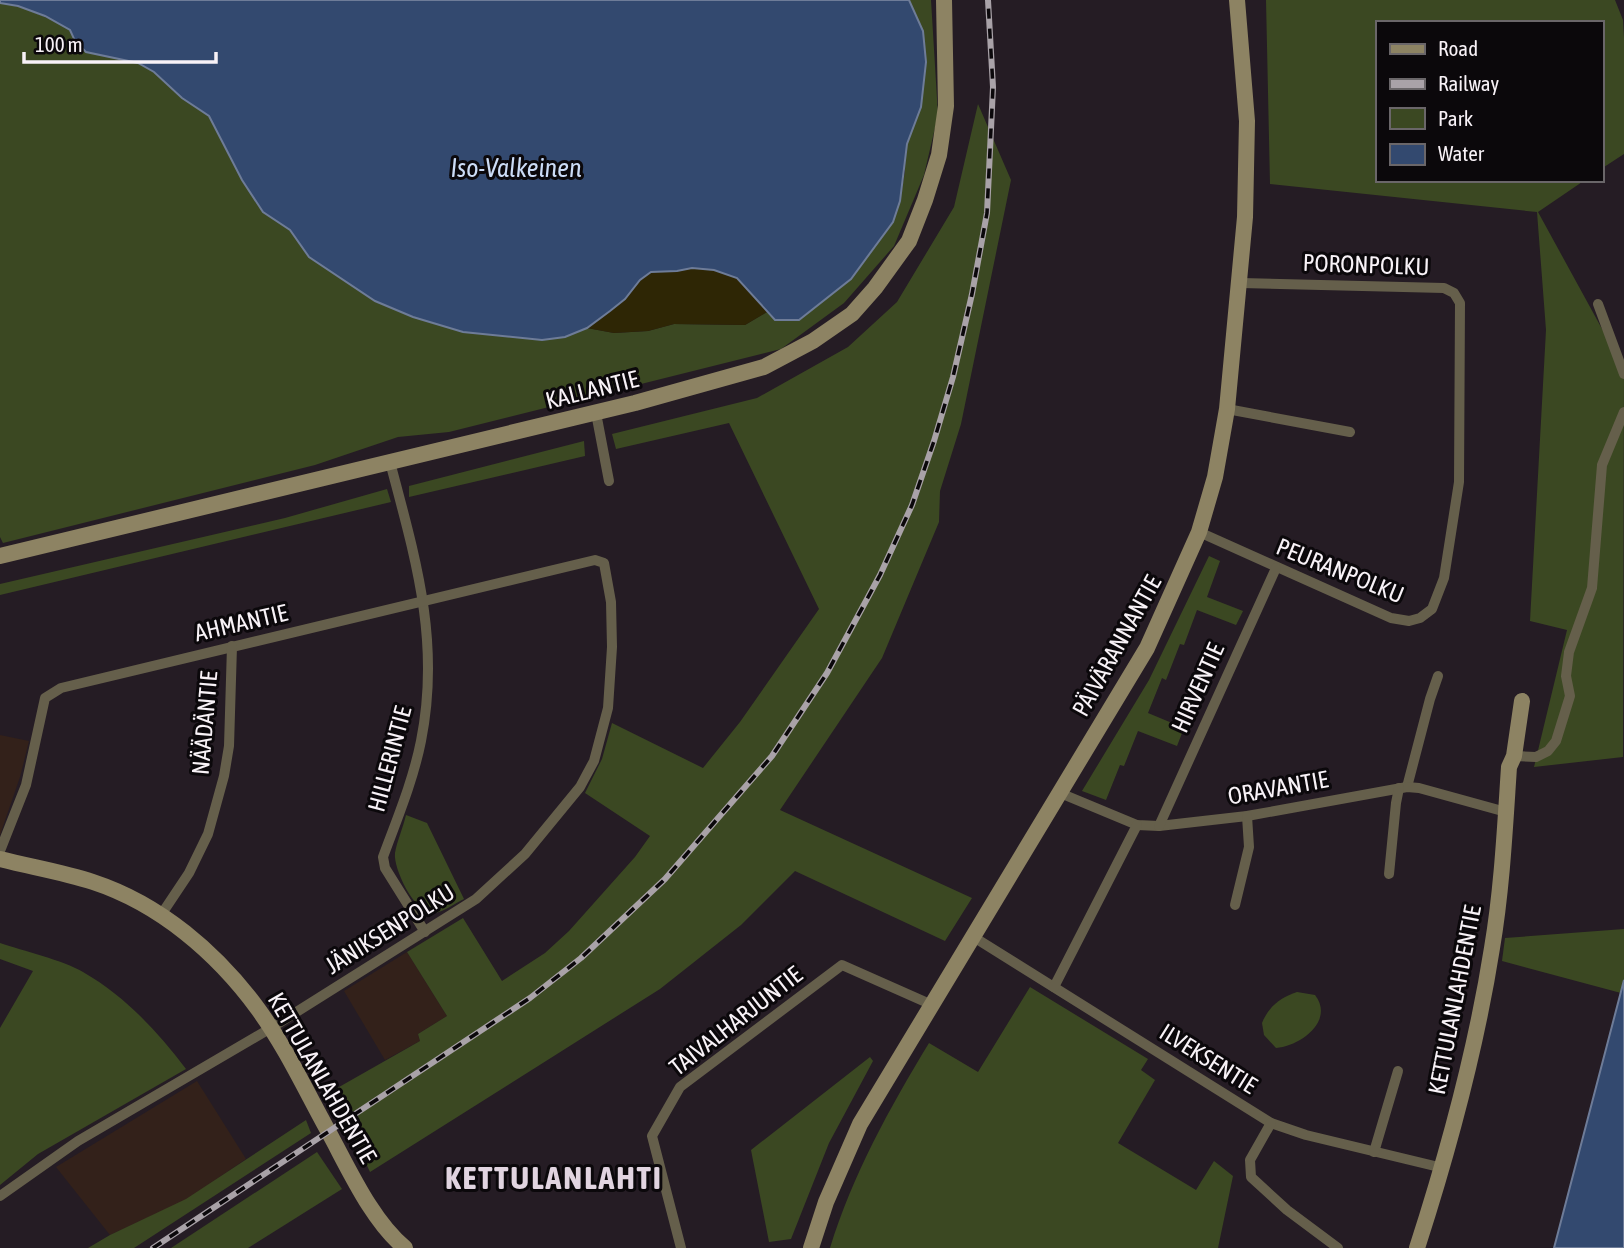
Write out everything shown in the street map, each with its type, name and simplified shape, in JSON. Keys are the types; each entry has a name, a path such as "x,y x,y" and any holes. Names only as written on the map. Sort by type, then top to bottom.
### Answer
{"street":[{"name":"KALLANTIE","path":"0,556 596,413 764,367 813,341 852,314 875,288 909,240 925,200 939,155 946,106 944,0"},
{"name":"PÄIVÄRANNANTIE","path":"811,1248 826,1202 860,1124 1147,648 1199,533 1215,477 1227,409 1241,283 1247,121 1237,0"},
{"name":"PORONPOLKU","path":"1241,283 1444,288 1454,293 1460,303 1459,451"},
{"path":"1598,304 1624,374"},
{"path":"1227,409 1350,432"},
{"path":"1514,756 1536,757 1548,751 1556,741 1570,696 1566,676 1569,652 1592,588 1602,466 1624,412"},
{"path":"596,413 609,481"},
{"name":"PEURANPOLKU","path":"1199,533 1391,618 1409,621 1420,618 1432,609 1444,578 1459,482 1459,451"},
{"name":"HILLERINTIE","path":"390,462 425,601 429,655 428,694 421,741 411,781 383,857 385,868 425,932"},
{"name":"AHMANTIE","path":"0,851 26,785 45,698 61,688 595,560 604,563"},
{"name":"JÄNIKSENPOLKU","path":"0,1196 78,1141 271,1028 476,899 525,854 580,787 594,761 608,708 612,647 611,602 604,563"},
{"name":"HIRVENTIE","path":"1160,826 1276,568"},
{"name":"NÄÄDÄNTIE","path":"161,915 189,873 208,834 224,776 229,746 232,646"},
{"path":"1389,874 1396,803 1438,676"},
{"name":"KETTULANLAHDENTIE","path":"1418,1248 1443,1168 1473,1053 1493,945 1510,767 1522,701"},
{"name":"ORAVANTIE","path":"1060,793 1137,825 1160,826 1247,816 1403,788 1419,788 1506,812"},
{"path":"1235,905 1250,846 1247,816"},
{"path":"1054,987 1137,825"},
{"name":"KETTULANLAHDENTIE","path":"0,859 93,882 138,902 192,937 224,967 271,1028 365,1197 404,1248"},
{"name":"ILVEKSENTIE","path":"972,936 1270,1124 1443,1168"},
{"name":"TAIVALHARJUNTIE","path":"681,1248 652,1136 680,1087 842,965 930,1004"},
{"path":"1374,1152 1398,1071"},
{"path":"1270,1124 1250,1160 1251,1177 1287,1210 1338,1248"}],"shaded area":[{"path":"0,735 29,741 0,835"},
{"path":"407,952 447,1016 418,1034 420,1041 385,1060 344,991"},
{"path":"197,1081 246,1159 186,1200 110,1235 56,1167"}],"green space":[{"path":"849,0 931,0 938,115 924,175 894,246 844,303 781,349 449,432 398,437 315,465 3,543 0,537 0,3 36,13 70,30 75,41 86,52 138,63 154,72 182,98 209,116 242,180 263,212 290,230 309,257 375,301 413,317 463,332 542,340 565,337 587,328 614,333 648,331 674,324 745,325 767,312 775,320 799,320 851,279 893,222 905,171"},
{"path":"1266,0 1615,0 1623,20 1624,154 1603,168 1603,21 1376,21 1376,182 1582,182 1538,212 1624,369 1623,757 1534,767 1567,630 1530,621 1546,330 1537,212 1270,184"},
{"path":"978,104 1011,180 961,424 940,491 939,522 882,658 780,810 972,898 945,941 795,871 741,925 660,989 370,1172 332,1091 420,1041 418,1034 447,1016 407,952 463,918 502,981 545,953 569,931 635,857 650,836 585,793 602,759 612,723 703,768 740,722 819,609 729,423 616,449 612,434 757,398 848,347 897,302 954,207"},
{"path":"584,441 585,456 409,497 409,486"},
{"path":"387,489 391,502 0,595 0,584 285,518"},
{"path":"1209,556 1220,561 1207,597 1243,611 1236,625 1197,610 1184,645 1180,644 1166,680 1162,678 1148,713 1184,728 1177,746 1138,731 1106,800 1082,791 1149,680"},
{"path":"406,815 427,823 464,899 442,911 427,912 420,907 407,890 398,870 395,853"},
{"path":"1624,929 1624,980 1621,993 1502,961 1505,938"},
{"path":"0,943 65,964 83,972 113,992 164,1041 186,1069 38,1154 0,1185 0,1028 33,971 0,959"},
{"path":"1030,987 1148,1059 1141,1070 1155,1080 1118,1143 1196,1190 1214,1161 1233,1176 1218,1248 830,1248 873,1142 929,1043 978,1072"},
{"path":"1297,992 1315,995 1321,1014 1318,1023 1295,1043 1276,1048 1264,1035 1262,1023 1276,1003"},
{"path":"870,1057 873,1061 829,1143 791,1239 769,1242 751,1150"},
{"path":"306,1120 311,1133 134,1248 88,1248 186,1199"},
{"path":"317,1152 342,1189 248,1248 171,1248"}],"sand":[{"path":"691,268 714,270 737,278 767,312 745,325 674,324 648,331 614,333 587,328 625,299 640,280 651,272"}],"water":[{"name":"Iso-Valkeinen","path":"0,0 909,0 923,31 926,62 921,107 907,144 900,201 893,222 851,279 799,320 775,320 737,278 714,270 692,268 651,272 640,280 625,299 587,328 565,337 542,340 463,332 413,317 375,301 309,257 290,230 263,212 242,180 209,116 182,98 154,72 138,63 86,52 75,41 70,30 45,16 18,6 0,3"},
{"path":"1624,980 1624,1248 1554,1248"}],"railway":[{"path":"153,1248 530,998 581,958 665,879 772,756 827,673 880,575 912,505 953,377 987,213 993,87 988,0"}],"district":[{"name":"KETTULANLAHTI","path":"554,1178"}]}
